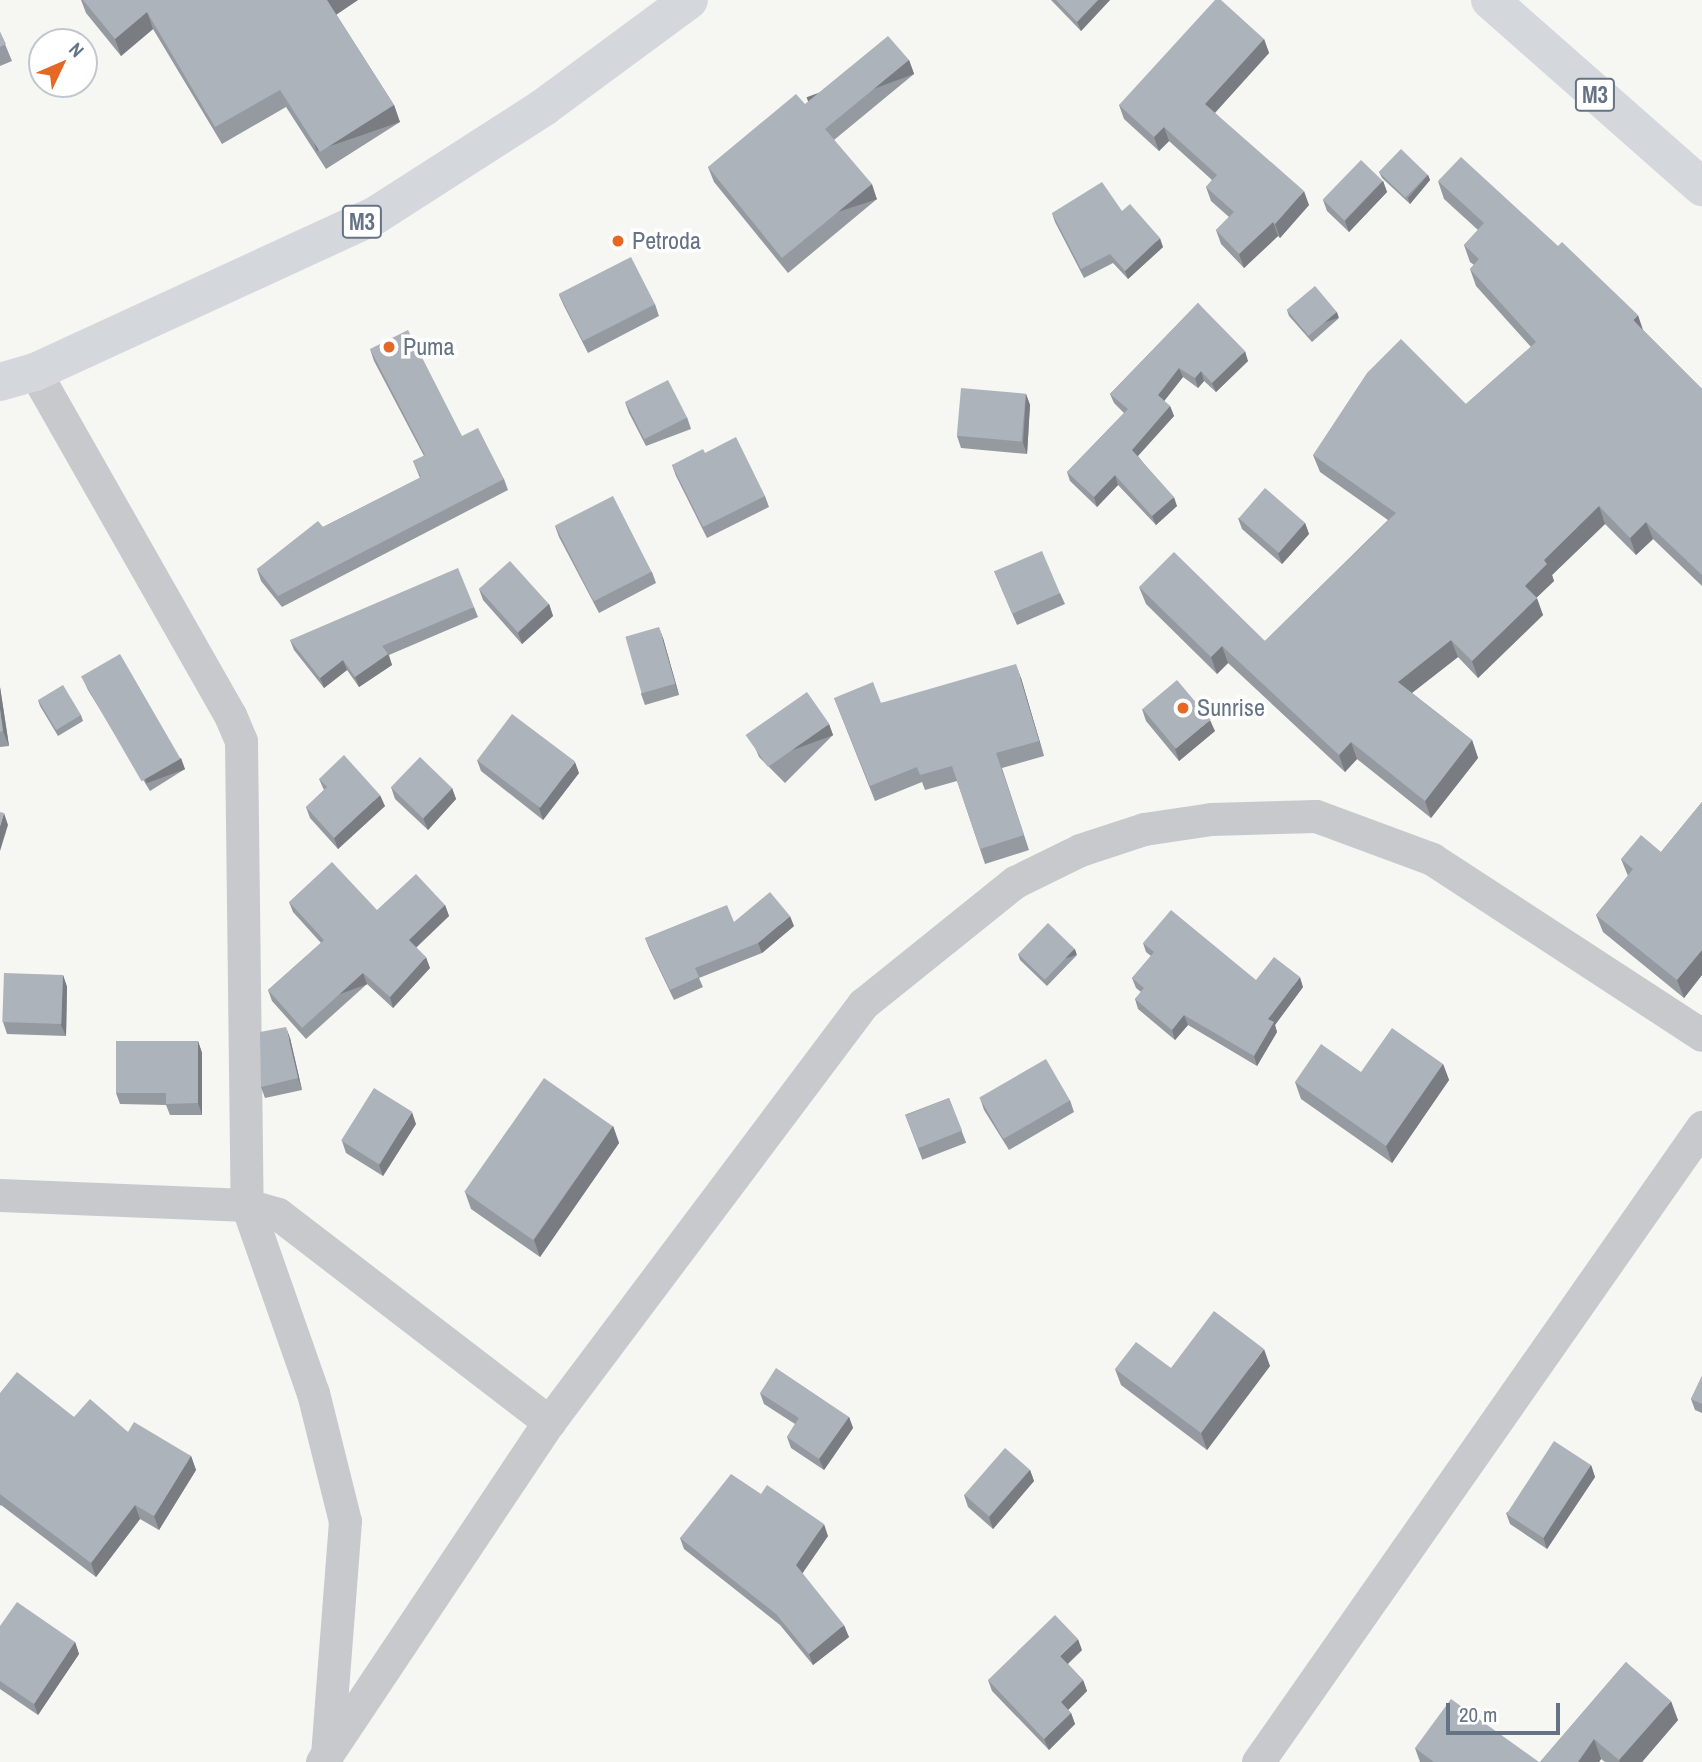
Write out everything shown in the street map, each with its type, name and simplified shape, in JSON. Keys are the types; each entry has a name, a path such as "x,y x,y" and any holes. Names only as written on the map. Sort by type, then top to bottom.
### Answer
{"highway":[{"name":"M3","path":"17,377 376,215 544,107 689,0"},
{"name":"M3","path":"1490,0 1702,187"}],"street":[{"path":"17,377 230,715 241,741 247,1206 313,1393 345,1521 325,1758"},
{"path":"325,1758 549,1422 863,1004 1015,882 1080,850 1144,829 1198,821 1316,816 1432,859 1702,1035"},
{"path":"1258,1762 1702,1127"},
{"path":"0,1195 247,1206 278,1214 549,1422"}],"building":[{"path":"83,0 327,0 394,105 320,152 280,90 215,127 147,12 115,39"},
{"path":"1056,0 1098,0 1077,22"},
{"path":"1215,0 1221,0 1264,39 1205,104 1304,191 1275,224 1273,222 1239,254 1216,230 1234,212 1206,187 1217,175 1164,127 1154,137 1119,105"},
{"path":"0,32 6,44 0,47"},
{"path":"888,36 909,60 825,129 872,184 782,258 708,167 796,94 805,104"},
{"path":"1401,149 1428,175 1405,198 1379,172"},
{"path":"1461,157 1558,246 1562,242 1638,315 1633,320 1702,389 1702,575 1646,522 1630,538 1599,506 1544,560 1547,564 1525,586 1537,598 1472,661 1451,640 1398,682 1472,740 1425,801 1351,742 1339,755 1222,646 1211,657 1139,587 1174,552 1265,641 1396,513 1313,455 1367,373 1401,339 1466,404 1536,342 1470,269 1479,259 1464,245 1484,223 1438,181"},
{"path":"1361,160 1383,181 1344,220 1323,200"},
{"path":"1102,182 1122,211 1130,204 1160,238 1125,271 1110,254 1081,269 1052,213"},
{"path":"631,257 655,304 583,341 559,294"},
{"path":"1315,286 1337,312 1309,336 1287,310"},
{"path":"1198,303 1245,351 1212,383 1201,371 1195,378 1179,368 1158,395 1170,406 1132,450 1174,497 1152,516 1115,475 1094,497 1067,472 1128,409 1110,394"},
{"path":"408,330 462,436 478,428 504,479 278,596 257,569 318,521 323,527 421,477 413,461 425,455 370,349"},
{"path":"668,380 687,417 644,439 625,402"},
{"path":"961,388 1026,394 1022,441 957,436"},
{"path":"736,437 765,496 703,527 672,465 703,449 705,453"},
{"path":"1265,488 1305,523 1279,553 1239,518"},
{"path":"613,496 652,572 594,601 555,526"},
{"path":"1042,551 1060,593 1012,614 994,571"},
{"path":"510,561 549,604 518,632 479,589"},
{"path":"458,568 474,607 382,646 388,654 355,677 343,660 320,678 290,640"},
{"path":"659,627 675,684 642,693 625,637"},
{"path":"120,654 180,759 142,781 81,676"},
{"path":"1016,664 1039,741 996,753 1024,835 980,849 952,766 920,775 917,767 870,786 834,698 873,682 881,703"},
{"path":"1177,680 1210,720 1176,749 1143,709"},
{"path":"63,685 81,715 56,730 38,700"},
{"path":"807,692 829,724 768,767 746,735"},
{"path":"0,709 3,731 0,732"},
{"path":"512,714 575,762 540,808 477,760"},
{"path":"344,755 380,795 334,838 306,807 327,787 319,779"},
{"path":"420,757 452,788 423,818 391,787"},
{"path":"1702,802 1702,950 1677,980 1596,915 1633,869 1621,859 1641,835 1661,852"},
{"path":"332,862 377,910 416,874 445,905 409,940 426,957 390,997 363,973 302,1028 268,990 324,940 289,902"},
{"path":"770,892 790,916 758,943 695,968 699,977 670,990 645,938 727,905 734,922"},
{"path":"1171,910 1256,980 1274,957 1300,977 1268,1019 1274,1022 1254,1056 1184,1015 1172,1030 1135,999 1144,988 1132,978 1154,952 1143,943"},
{"path":"1048,923 1075,949 1045,980 1018,954"},
{"path":"4,973 63,975 61,1024 2,1022"},
{"path":"286,1027 298,1078 261,1087 260,1032"},
{"path":"1392,1028 1443,1064 1386,1146 1295,1082 1321,1044 1361,1072"},
{"path":"116,1041 198,1041 198,1103 166,1104 166,1093 116,1093"},
{"path":"1046,1059 1070,1101 1003,1139 979,1098"},
{"path":"544,1078 613,1126 533,1240 464,1192"},
{"path":"374,1088 412,1112 379,1164 341,1141"},
{"path":"949,1098 962,1130 919,1148 905,1116"},
{"path":"1214,1311 1264,1349 1201,1433 1115,1369 1136,1342 1171,1368"},
{"path":"776,1368 849,1417 819,1459 787,1437 799,1418 760,1393"},
{"path":"17,1372 74,1417 90,1399 128,1432 134,1422 191,1456 154,1516 135,1505 91,1563 0,1494 0,1393"},
{"path":"1702,1376 1702,1404 1691,1399"},
{"path":"1554,1441 1591,1465 1544,1538 1507,1514"},
{"path":"1005,1448 1030,1470 989,1516 964,1495"},
{"path":"731,1474 761,1494 767,1485 824,1524 796,1565 844,1625 809,1654 776,1614 680,1538"},
{"path":"17,1602 75,1642 34,1704 0,1681 0,1626"},
{"path":"1055,1615 1078,1639 1060,1656 1083,1680 1061,1702 1071,1713 1044,1739 988,1680"},
{"path":"1626,1662 1671,1701 1619,1760 1594,1739 1578,1762 1540,1762"},
{"path":"1451,1699 1539,1762 1434,1762 1415,1748"}],"place":[{"name":"Petroda","path":"618,241"},
{"name":"Puma","path":"389,347"},
{"name":"Sunrise","path":"1183,708"}]}
